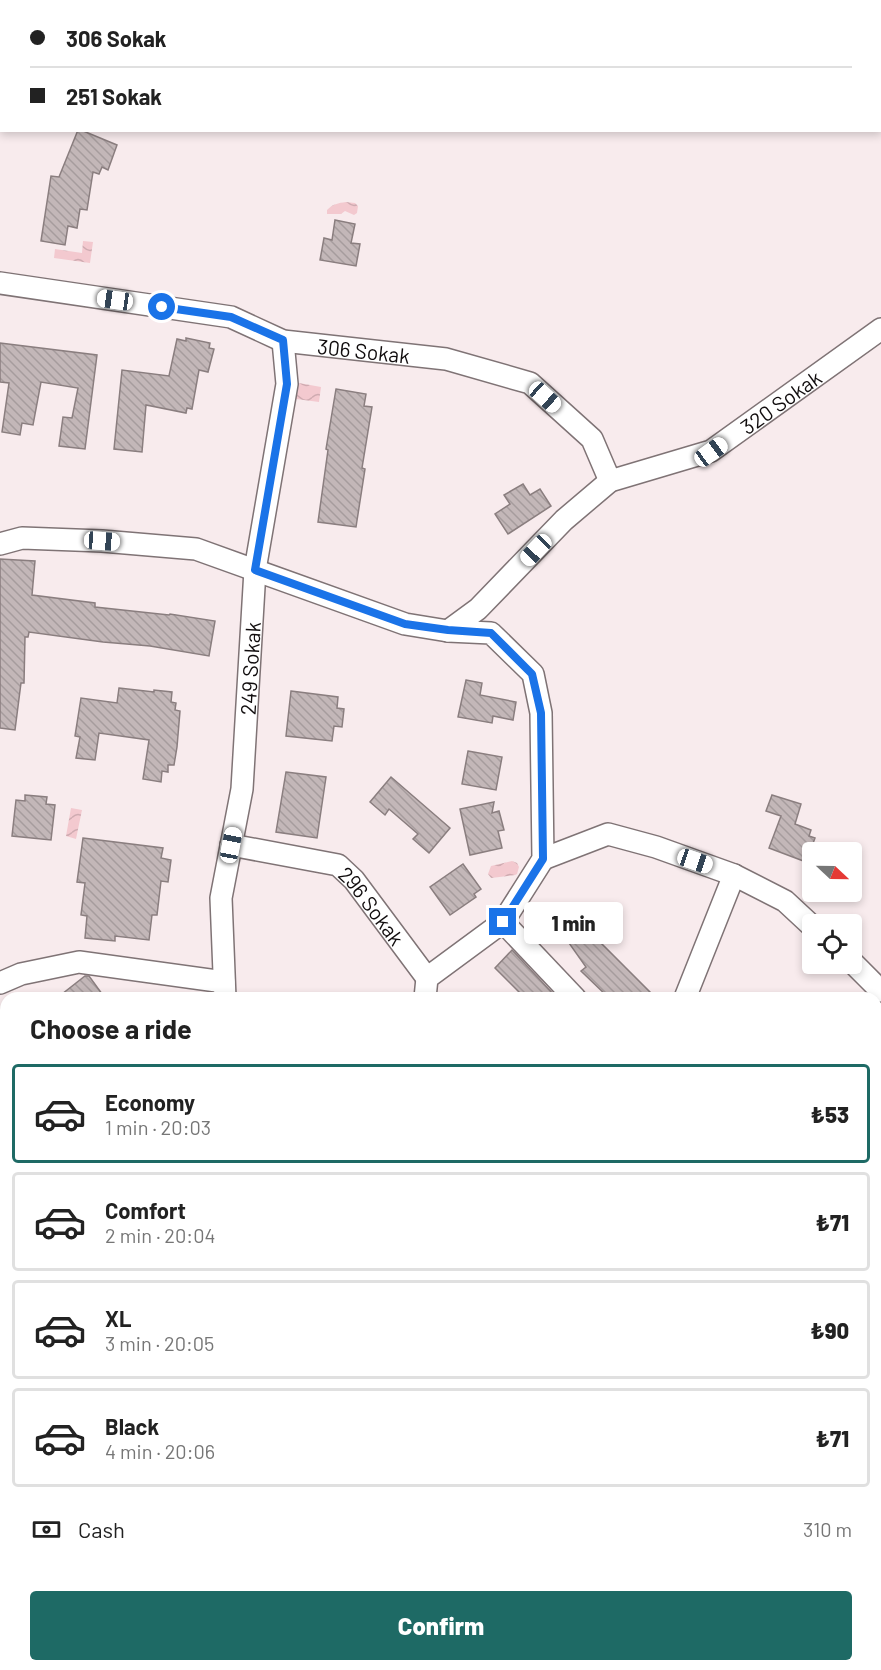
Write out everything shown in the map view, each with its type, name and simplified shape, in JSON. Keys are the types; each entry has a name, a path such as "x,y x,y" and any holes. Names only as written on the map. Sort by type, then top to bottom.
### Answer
{"street":[{"name":"306 Sokak","path":"0,283 231,317 283,340 446,359 530,383 592,440 610,481"},
{"name":"320 Sokak","path":"448,630 478,609 564,520 610,481 711,452 881,329"},
{"name":"249 Sokak","path":"225,990 221,898 242,789 255,570 287,384 283,340"},
{"path":"0,544 22,538 102,541 196,549 405,624 491,633 532,674 541,713 543,859 503,922 426,988"},
{"path":"543,859 608,834 656,847 734,875 785,901 802,917"},
{"name":"296 Sokak","path":"231,845 338,865 354,880 426,988"},
{"path":"687,992 734,875"},
{"path":"503,922 569,992"},
{"path":"0,983 21,974 79,962 225,990"},
{"path":"862,972 881,990"}],"water":[{"path":"346,202 355,203 358,206 357,213 354,215 345,211 341,214 327,214 331,206"},
{"path":"83,241 93,242 90,263 54,258 55,249 82,253"},
{"path":"299,383 321,387 319,402 296,399"},
{"path":"71,808 82,810 76,839 66,836"},
{"path":"512,861 519,867 517,874 491,878 488,874 491,866"}],"building":[{"path":"77,132 86,132 117,145 108,170 102,167 99,174 93,172 87,210 80,209 77,228 68,226 65,245 41,241 51,176 59,177"},
{"path":"335,220 355,224 351,243 360,244 356,266 320,260 324,238 332,240"},
{"path":"186,338 210,343 209,348 214,349 208,372 199,370 192,409 187,408 186,413 146,405 142,452 114,449 122,370 169,376 177,339 186,341"},
{"path":"0,343 97,355 85,449 59,446 63,417 72,418 78,388 41,382 33,425 22,423 20,435 2,432 9,383 0,382"},
{"path":"336,389 366,394 364,406 372,407 362,468 365,469 356,527 318,522 328,450 326,449"},
{"path":"523,484 530,495 540,489 551,506 508,534 495,514 510,504 504,495"},
{"path":"0,559 35,561 32,595 95,603 95,607 215,621 209,656 150,646 29,632 28,637 25,637 24,683 21,683 15,730 0,728"},
{"path":"466,680 482,683 480,695 516,702 513,720 493,716 492,723 458,717"},
{"path":"119,688 172,692 171,702 176,703 175,710 180,711 177,747 174,765 168,765 168,772 162,771 161,782 143,779 149,740 99,733 95,760 76,758 80,737 75,736 81,698 117,703"},
{"path":"291,691 338,697 337,708 344,709 342,727 334,726 332,741 286,736"},
{"path":"468,751 502,757 496,790 462,784"},
{"path":"286,772 326,777 317,838 276,832"},
{"path":"391,777 450,828 429,853 413,839 418,834 389,809 385,815 370,802"},
{"path":"25,795 47,797 46,804 55,805 51,840 12,836 16,800 25,801"},
{"path":"772,795 801,804 795,824 811,830 809,836 815,838 814,842 802,842 802,860 769,848 781,816 766,811"},
{"path":"494,802 492,813 499,811 504,830 498,831 502,848 470,855 460,809"},
{"path":"83,838 163,848 161,858 171,860 168,882 161,881 157,915 152,915 149,940 115,936 115,941 85,938 87,916 81,915 85,883 77,882"},
{"path":"463,864 481,889 474,894 476,897 450,915 430,887"},
{"path":"581,910 600,936 596,938 650,992 603,992 581,971 586,967 557,926"},
{"path":"512,950 551,992 519,992 495,968"},
{"path":"85,976 89,976 101,992 65,992"}],"route":[{"path":"162,307 231,317 283,340 287,384 255,570 405,624 491,633 532,674 541,713 543,859 503,922"}]}
